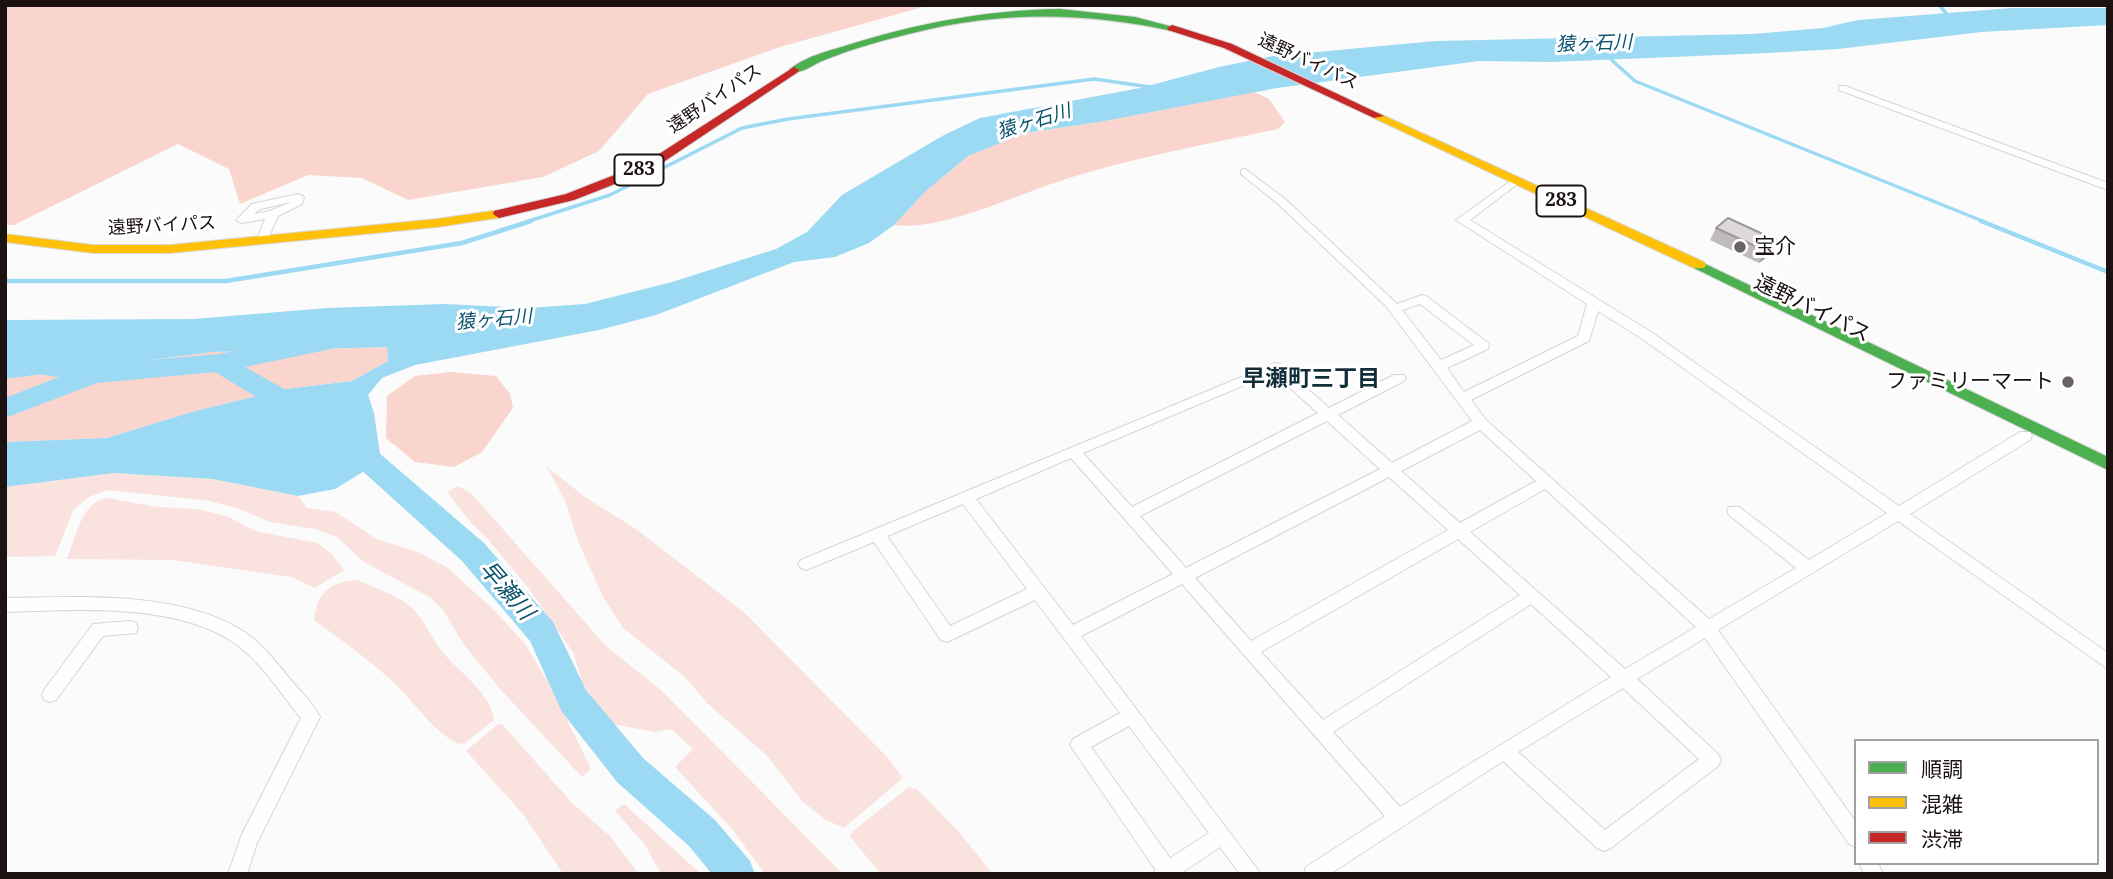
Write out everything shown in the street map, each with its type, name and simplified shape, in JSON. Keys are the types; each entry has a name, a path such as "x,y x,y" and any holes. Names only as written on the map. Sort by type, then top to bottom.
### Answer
{"highway":[{"name":"遠野バイパス","path":"5,238 61,247 146,250 432,223 497,214 564,199 654,163 801,66 847,48 916,28 1025,7 1109,12 1166,22 1238,51 1649,241 2108,464"},
{"name":"遠野バイパス","path":"1424,139 1688,273 2108,476"}],"street":[{"path":"1842,88 2108,187"},
{"path":"1245,172 1281,201 1394,309 1481,424 1707,627 1853,826"},
{"path":"1512,183 1462,220 1646,335 2108,662"},
{"path":"263,239 273,214"},
{"path":"1394,309 1422,299 1483,346 1438,367"},
{"path":"1461,399 1584,338 1594,302"},
{"path":"806,564 1275,367 1624,678 1712,760 1605,842 1505,752"},
{"path":"1129,515 1399,378"},
{"path":"1069,635 1481,424"},
{"path":"1313,874 1624,678 1901,514 2025,436"},
{"path":"1074,452 1398,818"},
{"path":"1250,650 1545,481"},
{"path":"966,497 1251,874"},
{"path":"1734,511 1808,568"},
{"path":"877,534 947,635 1036,592"},
{"path":"1321,731 1531,596"},
{"path":"5,605 162,610 202,620 239,637 311,717 248,840 237,874"},
{"path":"50,695 99,629 130,628"},
{"path":"1131,716 1079,746 1167,873 1222,835"}],"shaded area":[{"path":"5,5 930,5 780,47 648,94 599,151 543,177 408,200 362,178 308,175 240,204 229,169 178,144 14,225 5,225"},
{"path":"1254,92 1269,99 1285,122 1278,129 1095,170 935,223 894,225 926,191 968,156 1025,133 1105,121"},
{"path":"387,347 388,361 352,381 286,389 195,411 107,438 5,442 5,379 212,352"},
{"path":"450,372 496,376 510,394 513,408 482,452 454,467 415,462 386,438 387,396 415,376"},
{"path":"546,466 585,497 636,529 745,613 887,757 903,778 844,828 826,820 803,802 767,756 707,703 685,677 623,628 603,597 578,541 565,500"},
{"path":"114,473 213,479 298,496 307,508 335,512 377,539 418,552 448,568 498,614 525,644 551,687 591,769 582,777 500,689 464,645 444,611 431,598 364,562 337,537 315,529 270,522 240,509 210,501 108,490 89,497 74,509 55,556 5,557 5,487"},
{"path":"458,486 471,493 606,646 661,690 843,874 765,874 732,829 675,767 693,749 671,729 655,732 612,724 583,685 574,654 530,590 447,492"},
{"path":"107,498 158,507 198,509 229,517 255,531 317,543 331,553 344,570 315,588 291,577 173,560 67,559 85,513 98,501"},
{"path":"358,580 411,607 441,650 482,693 494,720 465,743 458,744 435,727 382,672 314,620 318,603 326,591 339,583"},
{"path":"502,724 573,804 610,836 639,874 563,874 523,814 466,751 497,725"},
{"path":"909,787 917,789 958,831 993,874 881,874 850,837 853,831"},
{"path":"624,804 701,874 661,874 645,845 615,811"}],"water":[{"path":"2012,8 2108,8 2108,25 1981,32 1838,49 1551,62 1479,61 1277,88 1105,121 1025,133 968,156 926,191 894,225 869,243 835,257 794,262 656,315 599,330 415,365 382,378 368,395 374,413 381,461 335,489 298,496 213,479 114,473 5,487 5,442 107,438 195,411 286,389 352,381 388,361 387,347 212,352 5,379 5,320 194,319 327,308 444,304 528,308 585,304 672,282 776,249 807,232 842,195 944,135 980,118 1140,88 1219,67 1273,56 1436,41 1753,34 1823,28 1858,20"}],"building":[{"path":"1728,218 1778,241 1766,251 1716,228"}],"waterway":[{"path":"1939,5 1946,13"},
{"path":"1606,55 1635,81 1985,222"},
{"path":"526,222 610,195 742,128 788,119 1094,79 1150,87"},
{"path":"5,281 226,281 462,243 531,221"},
{"path":"1981,221 2108,272"},
{"name":"猿ヶ石川","path":"219,363 322,343"},
{"name":"猿ヶ石川","path":"5,360 93,374"},
{"name":"猿ヶ石川","path":"93,374 219,363"},
{"name":"早瀬川","path":"219,363 301,411"},
{"path":"5,409 93,374"},
{"name":"早瀬川","path":"347,441 473,552 542,632 574,701 630,770 702,833 736,874"}],"traffic: fast":[{"path":"794,70 823,56 875,40 986,16 1060,12 1135,20 1172,28"},
{"path":"1699,265 2108,464"}],"traffic: slow":[{"path":"1378,116 1699,265"},
{"path":"5,238 93,249 170,249 437,223 499,214"}],"traffic: jam":[{"path":"1172,28 1228,46 1378,116"},
{"path":"499,214 570,197 649,166 794,70"}],"place":[{"name":"宝介","path":"1740,247"},
{"name":"ファミリーマート","path":"2068,382"}],"district":[{"name":"早瀬町三丁目","path":"1311,379"}]}
